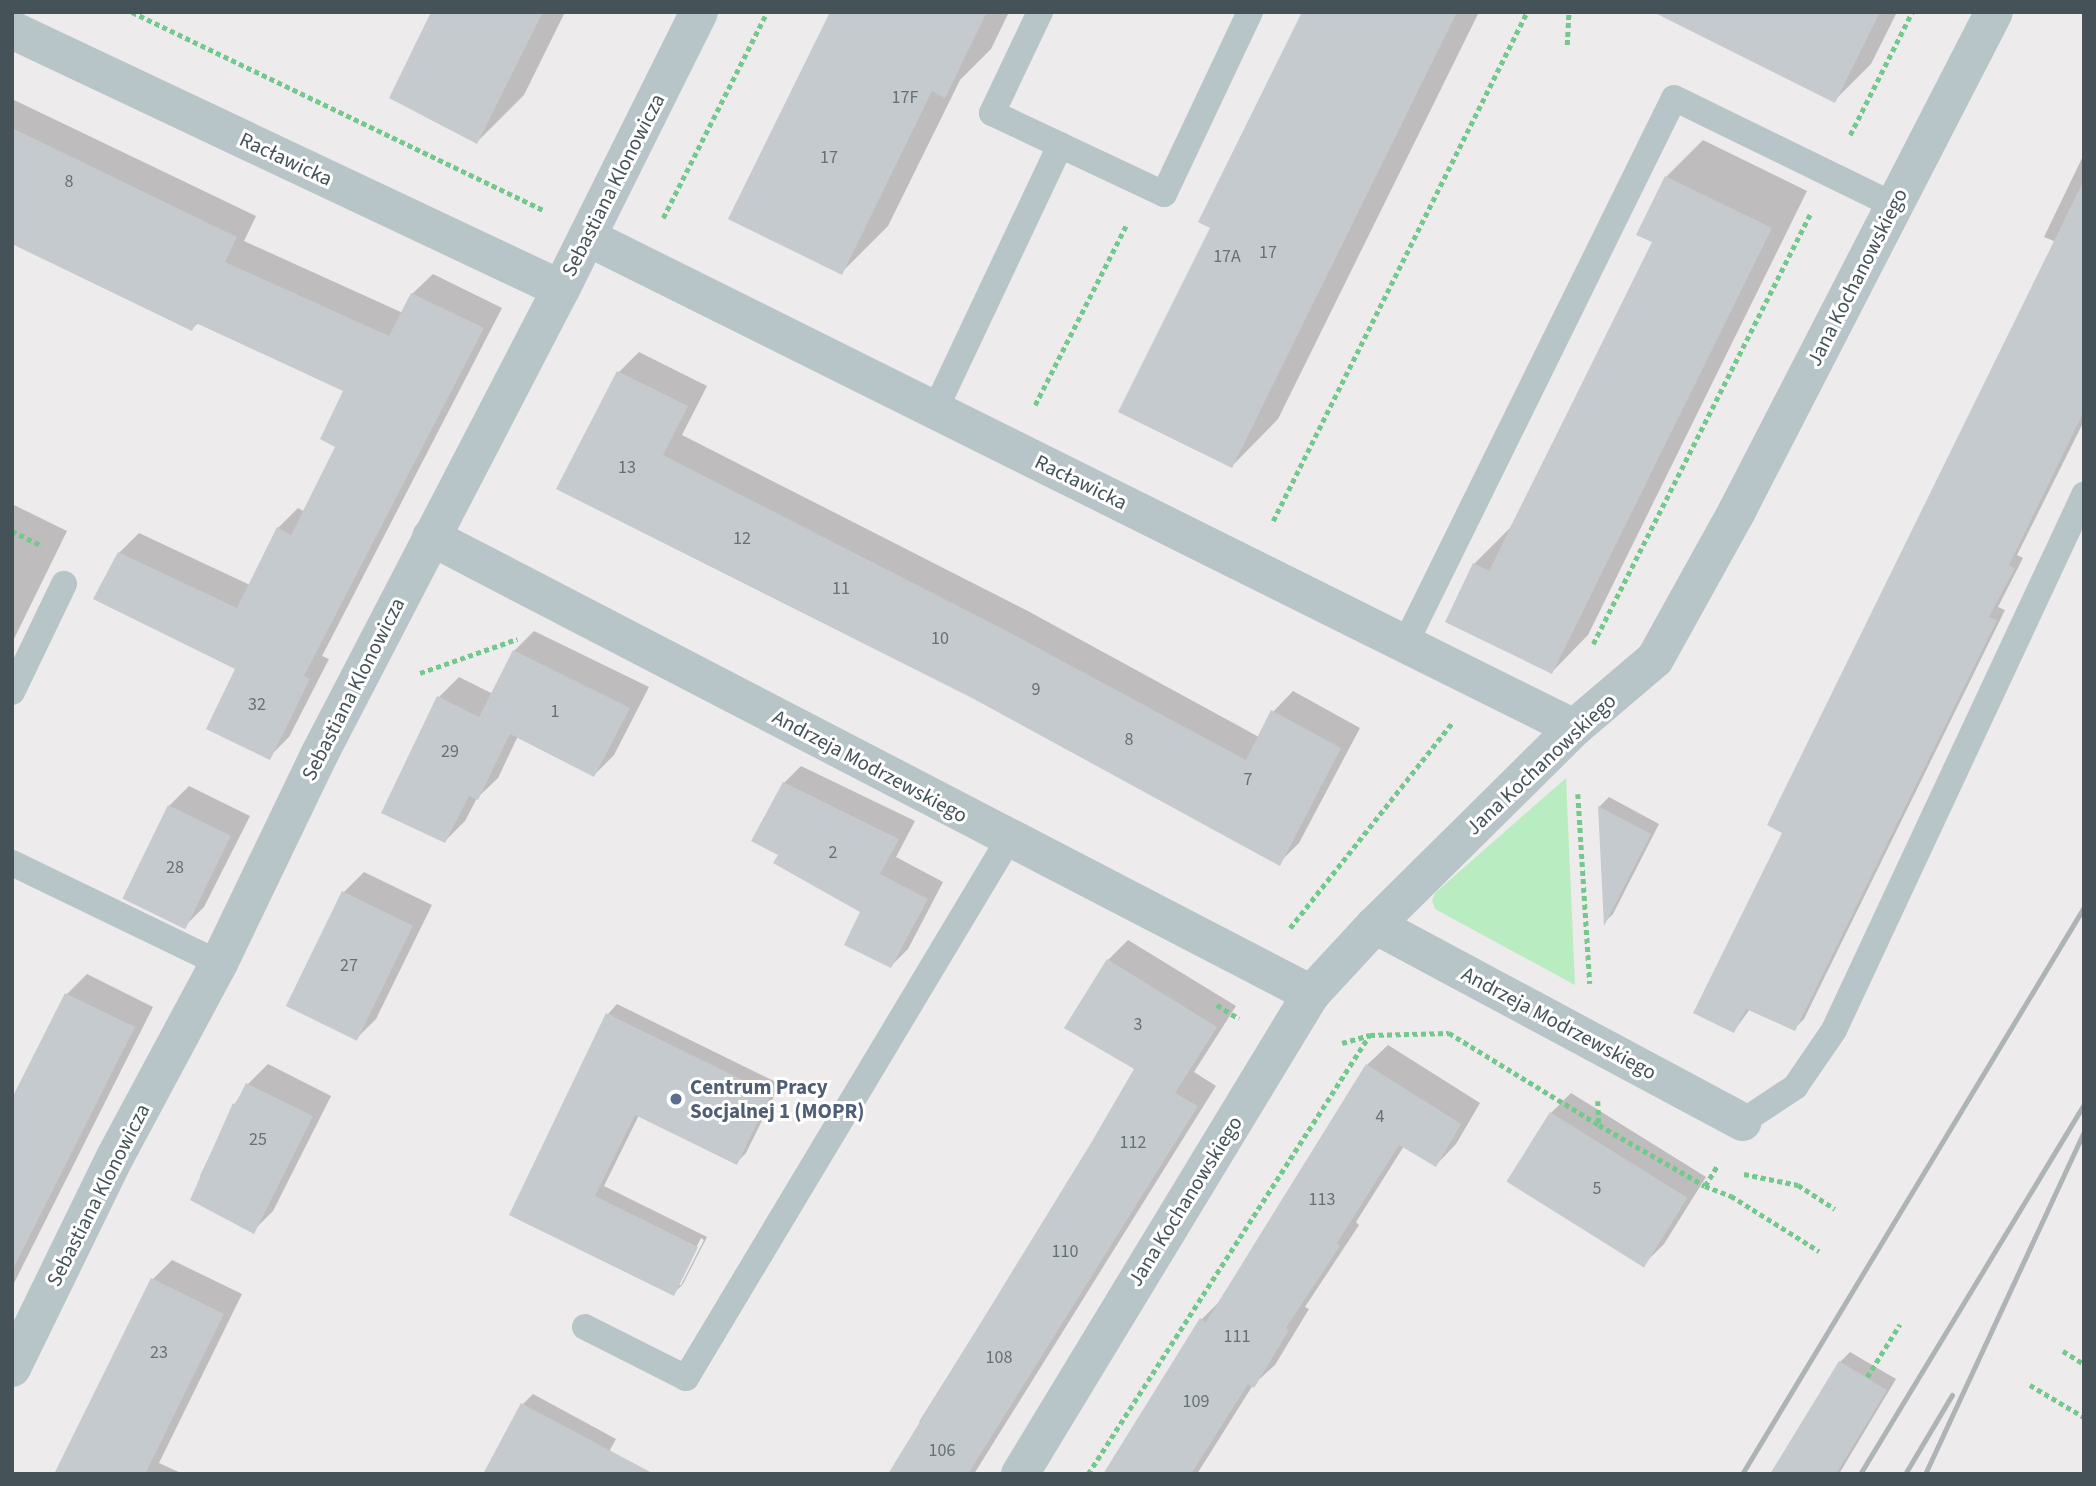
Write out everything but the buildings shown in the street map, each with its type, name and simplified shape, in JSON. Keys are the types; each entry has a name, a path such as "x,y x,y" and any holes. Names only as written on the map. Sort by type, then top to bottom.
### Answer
{"street":[{"name":"Sebastiana Klonowicza","path":"12,1368 115,1157 219,963 319,755 561,289 699,12"},
{"name":"Jana Kochanowskiego","path":"1020,1474 1311,994 1375,925 1574,728 1655,659 1754,479 1994,12"},
{"name":"Racławicka","path":"12,30 561,289"},
{"name":"Racławicka","path":"587,236 1495,686 1574,728"},
{"name":"Andrzeja Modrzewskiego","path":"431,537 1311,994"},
{"name":"Andrzeja Modrzewskiego","path":"1375,925 1742,1122"}],"lane":[{"path":"1040,12 992,113 1164,194 1250,12"},
{"path":"1406,642 1674,98 1893,205"},
{"path":"934,410 1060,145"},
{"path":"1742,1122 1795,1087 1834,1030 2084,495"},
{"path":"12,692 64,584"},
{"path":"585,1327 686,1378 1009,839"},
{"path":"12,863 219,963"}],"path":[{"path":"132,12 551,213"},
{"path":"662,219 767,12"},
{"path":"1273,521 1527,12"},
{"path":"1567,45 1569,12"},
{"path":"1588,652 1912,12"},
{"path":"1032,412 1146,186"},
{"path":"418,674 519,639"},
{"path":"1283,937 1450,725 1495,686"},
{"path":"1574,728 1594,1041"},
{"path":"1282,1044 1321,1049 1370,1035 1449,1033 1705,1186 1731,1196 1819,1251"},
{"path":"1088,1474 1370,1035"},
{"path":"1705,1186 1719,1161"},
{"path":"1741,1173 1798,1185 1835,1209"},
{"path":"1867,1377 1900,1324"},
{"path":"2063,1351 2084,1364"},
{"path":"2030,1385 2084,1417"}],"green space":[{"path":"1566,778 1575,985 1435,909 1432,901 1435,893"}],"railway":[{"path":"1742,1474 2084,907"},
{"path":"1860,1474 2084,1104"},
{"path":"1925,1474 2084,1132"},
{"path":"1905,1474 1952,1395"}],"place":[{"name":"Centrum Pracy Socjalnej 1 (MOPR)","path":"676,1099"}]}
